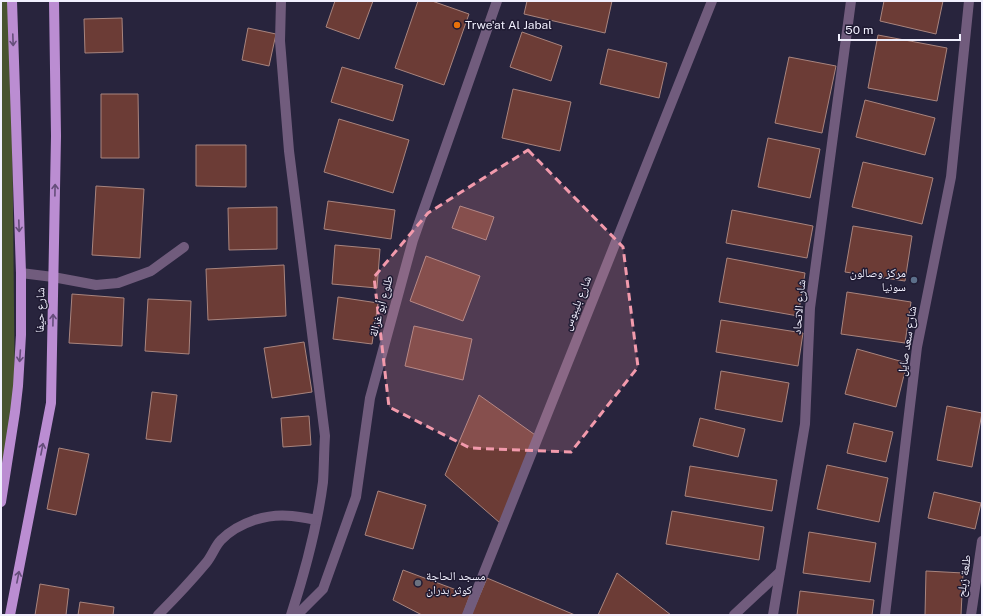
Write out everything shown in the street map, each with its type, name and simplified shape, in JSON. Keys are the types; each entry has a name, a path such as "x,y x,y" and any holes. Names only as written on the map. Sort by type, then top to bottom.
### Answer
{"main road":[{"name":"شارع حيفا","path":"1,502 15,412 21,335 21,273 12,1"},
{"name":"شارع حيفا","path":"10,615 51,403 56,136 54,1"}],"street":[{"path":"281,1 280,40 289,151 325,436 323,482 316,520 303,576 291,615"},
{"name":"طلوع أبو غزالة","path":"297,615 322,589 356,497 370,398 413,240 497,1"},
{"name":"شارع بليبوس","path":"467,615 712,1"},
{"name":"شارع الاتحاد","path":"773,615 805,424 810,308 851,1"},
{"name":"شارع سعد صايل","path":"886,615 917,347 951,177 969,1"},
{"path":"21,273 96,285 118,283 151,271 184,247"},
{"path":"158,615 207,561 220,540 241,525 258,519 274,516 291,516 316,520"},
{"name":"طلعة زبلح","path":"971,615 982,541"},
{"path":"734,615 780,572"}],"highlighted area":[{"path":"528,150 623,247 638,367 571,452 470,448 389,407 374,277 428,213"}],"green space":[{"path":"1,1 11,1 15,412 1,485"}],"building":[{"path":"335,1 373,1 359,39 326,27"},
{"path":"418,1 432,1 469,14 444,85 395,68"},
{"path":"527,1 612,1 605,33 524,14"},
{"path":"884,1 943,1 936,34 880,21"},
{"path":"122,18 123,52 85,53 84,19"},
{"path":"248,28 276,34 269,66 242,60"},
{"path":"522,32 562,46 551,81 510,67"},
{"path":"878,35 947,48 937,101 868,88"},
{"path":"608,49 667,63 659,98 600,84"},
{"path":"789,57 836,66 822,133 775,123"},
{"path":"342,67 403,85 393,121 331,102"},
{"path":"513,89 571,102 560,151 502,138"},
{"path":"101,94 138,94 139,158 101,158"},
{"path":"865,100 935,118 925,155 856,137"},
{"path":"339,119 409,140 393,193 324,172"},
{"path":"768,138 820,149 810,198 758,187"},
{"path":"196,145 246,145 246,187 196,186"},
{"path":"863,162 933,178 922,224 852,207"},
{"path":"96,186 144,189 140,258 92,255"},
{"path":"328,201 395,210 391,239 324,229"},
{"path":"460,206 494,217 486,240 452,228"},
{"path":"277,207 277,249 229,250 228,208"},
{"path":"732,210 813,226 807,258 726,243"},
{"path":"853,226 912,236 905,281 845,272"},
{"path":"335,245 380,249 377,288 332,284"},
{"path":"426,256 480,276 463,321 410,301"},
{"path":"727,258 805,273 798,316 719,302"},
{"path":"284,265 286,316 208,320 206,269"},
{"path":"847,292 911,302 905,343 841,334"},
{"path":"72,294 124,298 122,346 69,343"},
{"path":"338,297 378,303 372,344 333,339"},
{"path":"148,299 191,301 189,354 145,351"},
{"path":"721,320 803,333 798,366 716,352"},
{"path":"414,326 472,339 463,380 405,366"},
{"path":"304,342 312,392 272,398 264,348"},
{"path":"857,349 907,363 896,407 845,394"},
{"path":"721,371 789,383 782,422 715,409"},
{"path":"152,392 177,395 171,442 146,439"},
{"path":"479,395 538,437 500,523 445,475"},
{"path":"947,406 982,413 972,467 937,460"},
{"path":"309,416 311,445 283,447 281,418"},
{"path":"700,418 745,429 738,457 693,446"},
{"path":"854,423 893,432 886,462 847,453"},
{"path":"59,448 89,454 76,515 47,509"},
{"path":"827,465 888,478 879,522 817,509"},
{"path":"690,466 777,480 772,511 685,496"},
{"path":"378,491 426,505 413,549 365,535"},
{"path":"934,492 981,503 975,529 928,518"},
{"path":"672,511 764,527 759,560 666,544"},
{"path":"809,532 876,543 870,582 803,573"},
{"name":"مسجد الحاجة كوثر بدران","path":"403,570 470,595 463,615 422,615 393,600"},
{"path":"926,571 963,573 961,615 925,615"},
{"path":"617,573 671,615 598,615"},
{"path":"487,578 575,615 471,615"},
{"path":"40,584 69,589 66,615 35,615"},
{"path":"800,591 874,600 872,615 797,615"},
{"path":"80,602 114,607 113,615 78,615"}],"place":[{"name":"Trwe'at Al Jabal","path":"457,25"},
{"name":"مركز وصالون سونيا","path":"914,280"},
{"name":"مسجد الحاجة كوثر بدران","path":"418,583"}]}
